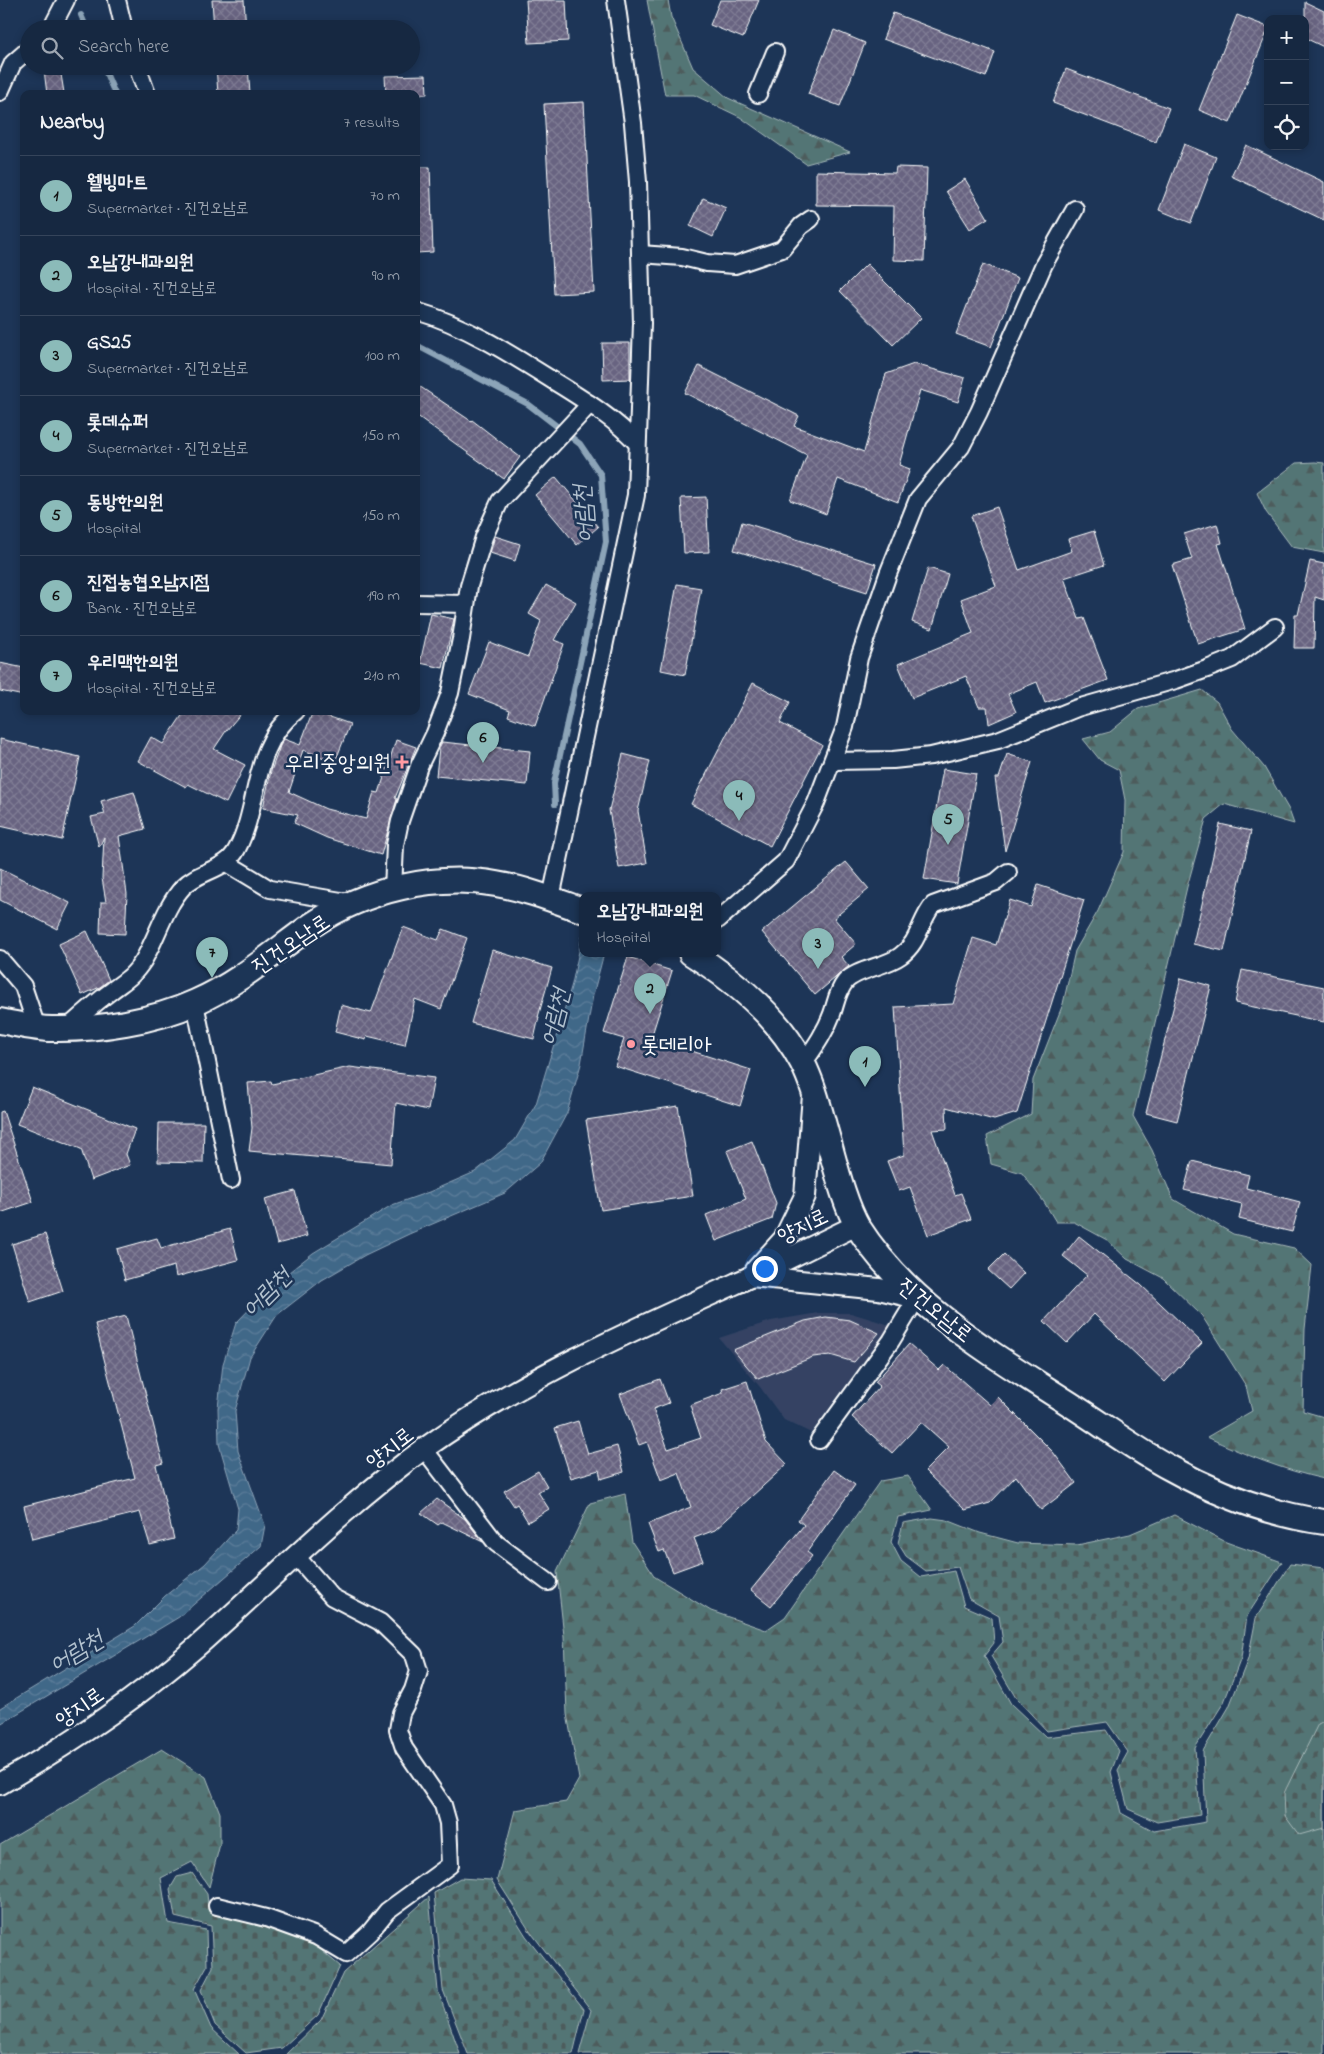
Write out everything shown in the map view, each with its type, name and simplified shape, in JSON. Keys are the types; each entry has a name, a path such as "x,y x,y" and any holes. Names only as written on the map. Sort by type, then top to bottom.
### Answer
{"main road":[{"name":"진건오남로","path":"0,1021 37,1028 66,1028 124,1023 163,1014 195,1003 230,985 314,924 353,903 419,883 470,881 509,886 551,898 579,909"},
{"name":"진건오남로","path":"696,957 755,1000 788,1037 803,1064 813,1090 842,1186 857,1225 896,1277 917,1298 967,1336 1171,1468 1218,1492 1266,1509 1324,1522"}],"street":[{"path":"56,20 66,0"},
{"path":"117,0 122,20"},
{"path":"551,898 636,495 642,323 638,182 634,122 616,0"},
{"path":"758,94 775,52"},
{"path":"0,92 13,63 20,57"},
{"path":"140,75 145,90"},
{"path":"721,919 786,861 816,803 845,727 859,658 888,574 918,499 961,447 979,412 1044,264 1075,209"},
{"path":"640,254 682,257 707,263 734,265 782,249 801,226 811,218"},
{"path":"420,312 442,318 509,353 622,426 638,443"},
{"path":"393,890 395,845 400,821 419,766 435,733 450,693 469,586 484,537 500,501 590,404"},
{"path":"420,604 466,604"},
{"path":"833,762 893,760 931,756 998,740 1077,708 1176,680 1232,659 1275,627"},
{"path":"66,1028 111,990 130,978 144,960 169,908 181,889 191,879 227,863 237,850 266,751 274,733 290,715"},
{"path":"227,863 270,889 353,903"},
{"path":"803,1064 820,1040 838,995 846,981 861,972 884,965 902,955 919,935 926,913 933,905 996,882 1008,872"},
{"path":"0,959 23,986 37,1028"},
{"path":"195,1003 231,1180"},
{"path":"751,1276 784,1238 805,1196 813,1090"},
{"name":"양지로","path":"0,1784 43,1760 123,1704 194,1649 296,1556 424,1449 465,1421 587,1353 682,1306 751,1276 857,1225"},
{"path":"751,1276 879,1289 917,1298 891,1341 819,1440"},
{"path":"424,1449 496,1543 548,1582"},
{"path":"217,1906 266,1918 316,1936 346,1954 370,1932 387,1911 450,1865 448,1822 443,1804 404,1748 398,1730 401,1713 419,1670 414,1655 380,1622 332,1597 296,1556"}],"shaded area":[{"path":"818,1313 851,1313 890,1325 811,1433 784,1420 760,1387 719,1338 771,1321"}],"green space":[{"path":"647,0 668,0 671,17 693,68 728,98 850,152 806,164 740,117 694,95 665,95"},
{"path":"1296,463 1324,463 1324,553 1292,547 1266,512 1257,493"},
{"path":"1202,690 1217,702 1232,729 1264,767 1289,810 1294,824 1224,804 1206,819 1187,887 1133,1116 1152,1150 1173,1199 1233,1234 1294,1248 1312,1265 1305,1329 1303,1411 1324,1417 1324,1479 1264,1461 1207,1437 1252,1411 1246,1386 1202,1316 1163,1278 1127,1259 1107,1240 1074,1222 1056,1222 1044,1202 1022,1173 991,1164 987,1136 1031,1114 1033,1080 1063,1004 1075,951 1098,911 1124,852 1125,800 1119,770 1100,760 1083,739 1110,732 1138,709"},
{"path":"908,1476 932,1510 898,1517 891,1542 901,1561 921,1577 954,1571 964,1606 992,1618 994,1643 984,1656 1011,1704 1046,1737 1106,1730 1119,1751 1111,1772 1121,1813 1154,1831 1206,1822 1203,1751 1229,1707 1248,1659 1256,1618 1290,1564 1324,1568 1324,2054 579,2054 591,2010 529,1930 497,1880 515,1810 566,1802 579,1779 567,1714 564,1636 557,1572 590,1503 625,1494 632,1542 655,1577 711,1611 766,1630 785,1617 880,1481"},
{"path":"1174,1515 1226,1542 1282,1562 1247,1616 1241,1658 1224,1702 1195,1748 1200,1815 1157,1822 1128,1809 1118,1770 1128,1752 1107,1722 1047,1731 1016,1698 991,1656 1003,1642 999,1616 969,1599 958,1567 926,1571 906,1556 898,1543 903,1523 932,1518 947,1520 980,1533 1018,1543 1077,1545 1130,1534"},
{"path":"1324,1721 1324,1828 1299,1835 1285,1816 1284,1793 1318,1724"},
{"path":"162,1749 206,1777 220,1813 220,1844 209,1887 192,1862 161,1878 168,1923 206,1930 207,1966 194,1989 211,2028 239,2054 0,2054 0,1845"},
{"path":"192,1873 207,1894 209,1912 278,1931 316,1946 340,1966 318,2015 282,2048 246,2053 215,2025 201,1990 213,1967 211,1926 175,1917 170,1889 177,1877"},
{"path":"460,1878 491,1880 526,1936 584,2009 573,2054 468,2054 443,1990 434,1893"},
{"path":"429,1897 438,1991 460,2054 286,2054 321,2020 343,1973"}],"water":[{"path":"579,951 579,957 603,957 593,995 581,1064 567,1113 540,1163 505,1193 409,1234 365,1255 322,1280 277,1315 250,1357 235,1411 238,1451 265,1525 261,1546 179,1617 0,1724 0,1708 135,1626 165,1596 205,1564 236,1530 238,1509 219,1444 218,1408 223,1364 236,1323 274,1284 313,1253 392,1205 429,1192 475,1172 515,1140 536,1104 572,984"}],"building":[{"path":"212,0 244,0 245,20 213,20"},
{"path":"526,0 566,0 568,41 529,43"},
{"path":"720,0 759,0 743,38 710,25"},
{"path":"1305,2 1324,11 1324,47 1309,40 1309,15 1305,15"},
{"path":"893,13 995,52 986,77 883,39"},
{"path":"1237,15 1264,25 1264,40 1230,123 1199,110"},
{"path":"834,30 865,43 840,106 808,94"},
{"path":"1066,69 1169,108 1156,142 1053,103"},
{"path":"45,75 61,75 64,90 46,90"},
{"path":"217,75 249,75 250,90 218,90"},
{"path":"426,75 427,94 420,94 420,90 386,90 385,76"},
{"path":"584,102 594,292 554,294 544,104"},
{"path":"1184,144 1216,157 1191,223 1159,210"},
{"path":"1246,145 1324,182 1324,220 1231,176"},
{"path":"420,167 430,167 433,252 420,253"},
{"path":"896,167 927,168 924,261 893,260 894,206 816,205 816,171 895,173"},
{"path":"965,179 988,218 970,229 946,191"},
{"path":"703,198 726,208 713,237 690,226"},
{"path":"867,264 921,318 893,345 840,291"},
{"path":"983,264 1018,278 991,347 956,334"},
{"path":"602,343 630,343 630,379 603,380"},
{"path":"914,364 965,378 958,402 920,390 899,465 910,469 898,502 838,479 826,514 790,500 807,455 685,393 699,366 799,416 794,426 864,452 886,374"},
{"path":"420,387 472,420 520,457 504,479 420,418"},
{"path":"556,477 598,527 577,545 535,495"},
{"path":"706,497 709,552 684,553 681,498"},
{"path":"997,507 1019,570 1072,551 1068,539 1094,531 1104,565 1064,578 1079,619 1084,618 1108,680 1045,703 1037,682 1008,694 1016,712 989,724 987,707 979,707 966,676 912,698 898,664 973,633 961,599 996,586 971,516"},
{"path":"742,522 876,564 867,592 734,550"},
{"path":"1217,524 1222,543 1218,544 1245,629 1198,644 1172,565 1192,559 1184,534"},
{"path":"495,536 520,544 515,561 490,553"},
{"path":"1310,561 1324,564 1324,600 1315,597 1314,648 1294,648 1295,615 1298,615"},
{"path":"928,568 948,574 932,629 912,622"},
{"path":"677,584 701,588 685,675 661,670"},
{"path":"546,585 576,602 554,640 564,644 535,726 508,716 510,710 469,694 489,642 528,657 541,621 529,614"},
{"path":"431,614 454,619 443,668 420,663"},
{"path":"0,663 20,667 20,695 0,691"},
{"path":"753,683 790,702 780,723 822,745 770,846 691,804"},
{"path":"182,715 240,715 214,749 245,765 226,803 188,784 186,787 138,761 151,737 163,744"},
{"path":"311,715 324,715 350,724 335,762 303,750 289,792 326,809 366,819 374,792 379,793 396,740 416,747 395,798 397,799 381,855 327,838 294,823 298,815 263,808 271,771 284,739 300,745"},
{"path":"0,739 80,757 62,840 0,826"},
{"path":"442,742 530,751 527,785 436,776 439,748"},
{"path":"623,754 650,761 638,811 647,863 619,868 609,810"},
{"path":"1007,754 1032,762 1005,851 995,778 999,778"},
{"path":"943,769 976,774 957,884 924,879"},
{"path":"134,792 145,829 119,836 127,894 125,934 100,933 101,902 106,902 102,878 104,837 99,847 91,817 105,814 101,801"},
{"path":"1220,824 1251,831 1224,951 1193,944"},
{"path":"846,862 869,889 834,918 856,944 841,957 849,966 815,995 762,932"},
{"path":"0,868 70,903 57,929 0,900"},
{"path":"1038,885 1084,900 1017,1113 994,1120 946,1107 947,1129 932,1130 955,1195 961,1193 971,1219 928,1235 910,1187 899,1191 887,1161 904,1155 895,1007 953,1004 973,938 996,945 1010,900 1031,907"},
{"path":"403,927 438,940 443,929 467,938 441,1009 415,999 405,1045 367,1036 366,1040 335,1032 341,1005 371,1013"},
{"path":"87,931 109,980 100,987 82,995 59,944"},
{"path":"492,950 552,968 538,1017 534,1039 471,1023"},
{"path":"628,957 672,971 651,1038 751,1070 740,1106 615,1066 624,1039 604,1033"},
{"path":"1242,970 1324,987 1324,1022 1235,1003"},
{"path":"1181,978 1211,986 1177,1121 1146,1113"},
{"path":"350,1067 434,1078 428,1110 396,1103 391,1164 249,1151 252,1128 248,1083 271,1081 272,1084"},
{"path":"32,1087 135,1129 126,1154 130,1165 91,1180 81,1149 17,1124"},
{"path":"678,1106 693,1196 601,1210 586,1120"},
{"path":"3,1111 33,1202 0,1213 0,1112"},
{"path":"159,1123 204,1123 203,1163 158,1162"},
{"path":"752,1141 776,1203 772,1219 716,1241 706,1215 746,1199 727,1151"},
{"path":"1192,1161 1249,1175 1246,1188 1300,1202 1292,1232 1239,1219 1242,1204 1184,1190"},
{"path":"295,1191 307,1236 277,1244 265,1199"},
{"path":"230,1229 238,1260 176,1277 174,1266 125,1280 117,1249 157,1238 161,1248"},
{"path":"45,1234 63,1291 30,1302 12,1244"},
{"path":"1079,1236 1141,1285 1202,1343 1165,1382 1094,1314 1067,1343 1044,1321 1087,1275 1063,1256"},
{"path":"1004,1254 1024,1273 1009,1289 988,1270"},
{"path":"126,1316 163,1463 156,1465 174,1539 150,1545 140,1512 32,1539 24,1506 135,1478 95,1324"},
{"path":"826,1317 850,1320 879,1333 854,1362 830,1355 813,1357 758,1379 733,1350 805,1321"},
{"path":"909,1344 939,1370 944,1365 990,1405 998,1397 1053,1452 1076,1483 1041,1510 1016,1476 990,1503 965,1510 925,1471 949,1447 921,1422 892,1453 852,1417 880,1386 875,1382"},
{"path":"660,1379 669,1403 653,1409 668,1449 701,1438 690,1405 723,1393 722,1389 747,1381 766,1442 787,1464 715,1530 694,1538 703,1561 673,1572 664,1550 659,1552 648,1524 691,1507 679,1473 661,1480 647,1442 639,1445 620,1394"},
{"path":"578,1421 588,1454 617,1446 624,1472 601,1479 599,1470 571,1478 555,1428"},
{"path":"834,1470 855,1485 807,1552 812,1556 771,1606 751,1590 804,1525 798,1520"},
{"path":"538,1471 547,1486 538,1492 549,1509 528,1522 517,1504 514,1506 504,1491"},
{"path":"437,1499 465,1519 483,1542 442,1522 438,1525 421,1513"}],"waterway":[{"name":"어람천","path":"81,15 83,20"},
{"name":"어람천","path":"107,75 113,90"},
{"name":"어람천","path":"420,347 528,404 580,444 601,475 606,542 554,783 555,804"}],"place":[{"name":"우리중앙의원","path":"402,762"},
{"name":"진접농협오남지점","path":"483,763"},
{"name":"롯데슈퍼","path":"739,821"},
{"name":"동방한의원","path":"948,845"},
{"name":"GS25","path":"818,969"},
{"name":"우리맥한의원","path":"212,978"},
{"name":"오남강내과의원","path":"650,1014"},
{"name":"롯데리아","path":"631,1044"},
{"name":"웰빙마트","path":"865,1087"}]}
